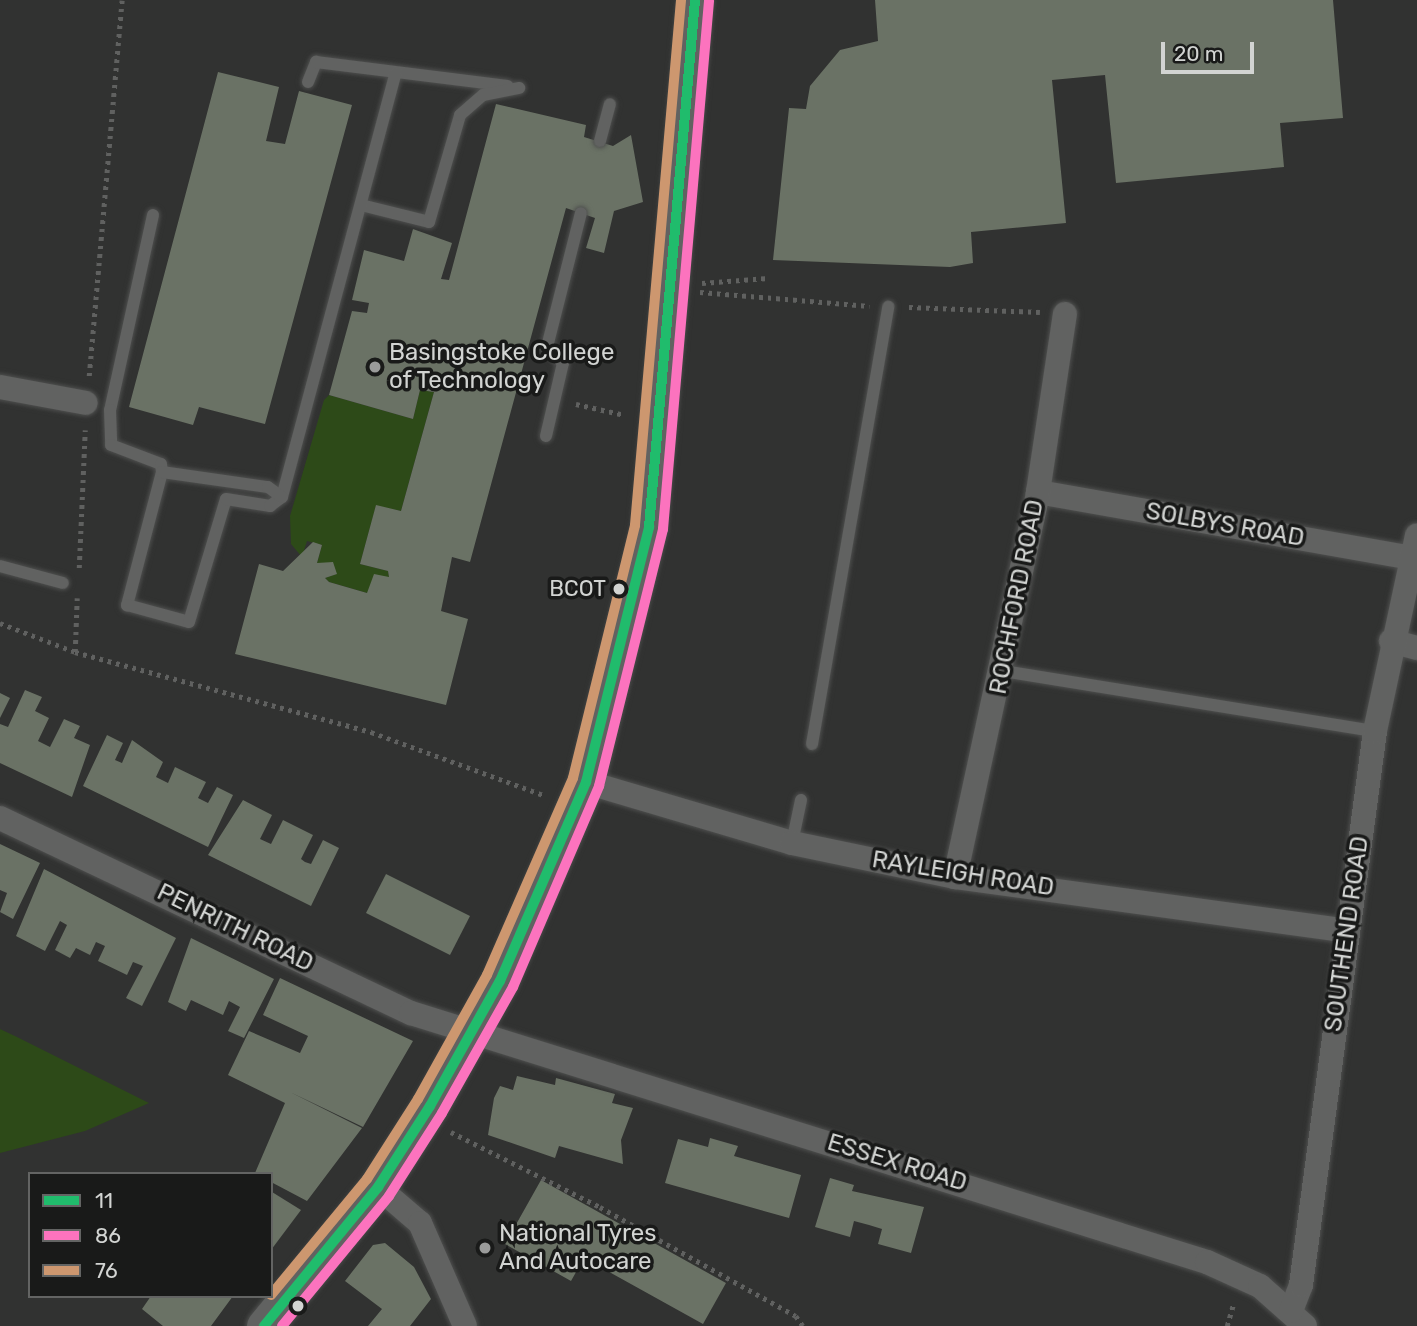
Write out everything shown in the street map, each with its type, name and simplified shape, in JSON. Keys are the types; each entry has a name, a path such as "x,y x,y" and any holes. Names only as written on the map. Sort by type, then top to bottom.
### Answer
{"street":[{"path":"264,1326 378,1187 471,1035 571,791 649,527 695,0"},
{"name":"ROCHFORD ROAD","path":"955,877 1003,671 1038,492 1066,314"},
{"path":"0,387 86,403"},
{"name":"SOLBYS ROAD","path":"1038,492 1415,547"},
{"name":"SOUTHEND ROAD","path":"1298,1318 1346,931 1376,731 1391,641 1415,547"},
{"path":"1391,641 1417,648"},
{"name":"RAYLEIGH ROAD","path":"571,791 792,843 955,877 1346,931"},
{"name":"PENRITH ROAD","path":"0,818 471,1035"},
{"name":"ESSEX ROAD","path":"471,1035 1206,1262 1260,1286 1298,1318"},
{"path":"378,1187 420,1223 465,1326"}],"lane":[{"path":"308,82 316,62 519,88 484,95 460,115 429,222 361,205"},
{"path":"153,215 110,410 111,445 161,464 162,472 127,605 189,622 226,499 270,506 282,497 396,73"},
{"path":"600,141 610,104"},
{"path":"546,436 563,363 547,347 580,213"},
{"path":"812,744 888,307"},
{"path":"162,472 268,487 282,497"},
{"path":"0,566 63,583"},
{"path":"1003,671 1376,731"},
{"path":"792,843 801,800"}],"path":[{"path":"78,574 86,403 122,0"},
{"path":"694,281 768,278"},
{"path":"693,292 888,307 1066,314"},
{"path":"577,404 616,412"},
{"path":"75,652 78,587"},
{"path":"0,623 75,652 371,732 571,791"},
{"path":"444,1128 600,1207 796,1316 803,1326"}],"green space":[{"path":"420,390 434,392 401,511 376,506 360,564 388,571 389,577 367,593 329,582 325,578 336,574 317,563 322,545 307,541 302,557 291,544 290,516 324,400 329,395 413,419"},
{"path":"0,1029 149,1103 85,1131 0,1153"}],"building":[{"path":"875,0 1333,0 1343,118 1280,123 1284,167 1116,183 1105,75 1052,80 1066,223 971,232 973,263 950,267 773,260 789,108 806,109 810,86 840,50 878,41"},
{"path":"218,72 279,87 266,141 285,144 299,91 352,105 265,424 199,407 193,425 129,407"},
{"path":"496,104 586,125 584,137 613,146 631,135 643,202 614,211 604,253 586,248 595,218 566,208 470,562 452,557 441,611 468,619 446,705 235,654 259,564 283,571 313,542 322,545 317,563 333,562 337,574 325,578 329,582 367,593 374,574 389,577 388,571 360,564 376,505 401,511 434,392 420,390 413,419 329,395 352,311 367,313 369,303 352,300 364,250 404,261 413,229 452,243 441,279 449,280"},
{"path":"25,690 42,697 35,711 49,718 38,741 50,747 64,719 80,726 74,738 90,745 72,797 0,763 0,724 8,727"},
{"path":"0,693 10,698 0,718"},
{"path":"107,735 123,743 115,760 122,763 132,740 163,762 156,777 168,783 175,767 206,782 198,798 208,803 217,787 233,795 208,847 83,786"},
{"path":"243,800 272,815 260,839 271,844 283,820 313,835 301,859 305,862 311,864 323,840 339,848 311,906 208,855"},
{"path":"0,844 40,863 13,919 0,912 7,893 0,890"},
{"path":"44,869 176,938 142,1006 126,998 143,966 133,962 127,975 98,961 105,946 96,942 90,955 76,948 70,958 55,950 67,925 60,921 45,951 16,936"},
{"path":"386,874 470,916 450,955 366,913"},
{"path":"191,938 274,979 244,1038 228,1031 240,1007 229,1001 223,1015 191,1000 186,1011 168,1002"},
{"path":"280,978 413,1041 363,1127 290,1092 362,1128 307,1201 273,1183 273,1172 255,1172 285,1103 228,1075 249,1031 300,1053 308,1036 263,1015"},
{"path":"517,1076 555,1085 556,1078 615,1094 612,1103 633,1108 621,1140 623,1164 559,1146 555,1158 488,1135 494,1098 500,1086 513,1090"},
{"path":"710,1138 738,1146 734,1156 801,1175 789,1218 665,1183 678,1139 708,1147"},
{"path":"830,1178 854,1185 852,1191 924,1207 911,1253 878,1244 882,1229 869,1225 854,1221 850,1237 815,1227"},
{"path":"541,1180 726,1283 703,1324 584,1258 571,1281 505,1244"},
{"path":"273,1193 301,1210 273,1247"},
{"path":"385,1243 414,1267 431,1299 410,1326 368,1326 382,1309 345,1281 373,1245"},
{"path":"150,1298 232,1298 211,1326 163,1326 142,1309"}],"transit line":[{"name":"76","path":"273,1293 367,1179 418,1099 487,975 573,778 635,525 681,0"},
{"name":"11","path":"264,1326 378,1187 430,1106 500,981 586,782 649,527 695,0"},
{"name":"86","path":"282,1326 389,1196 442,1113 513,987 599,786 663,529 709,1"}],"place":[{"name":"Basingstoke College of Technology","path":"375,367"},
{"name":"BCOT","path":"619,589"},
{"name":"National Tyres And Autocare","path":"485,1248"}]}
